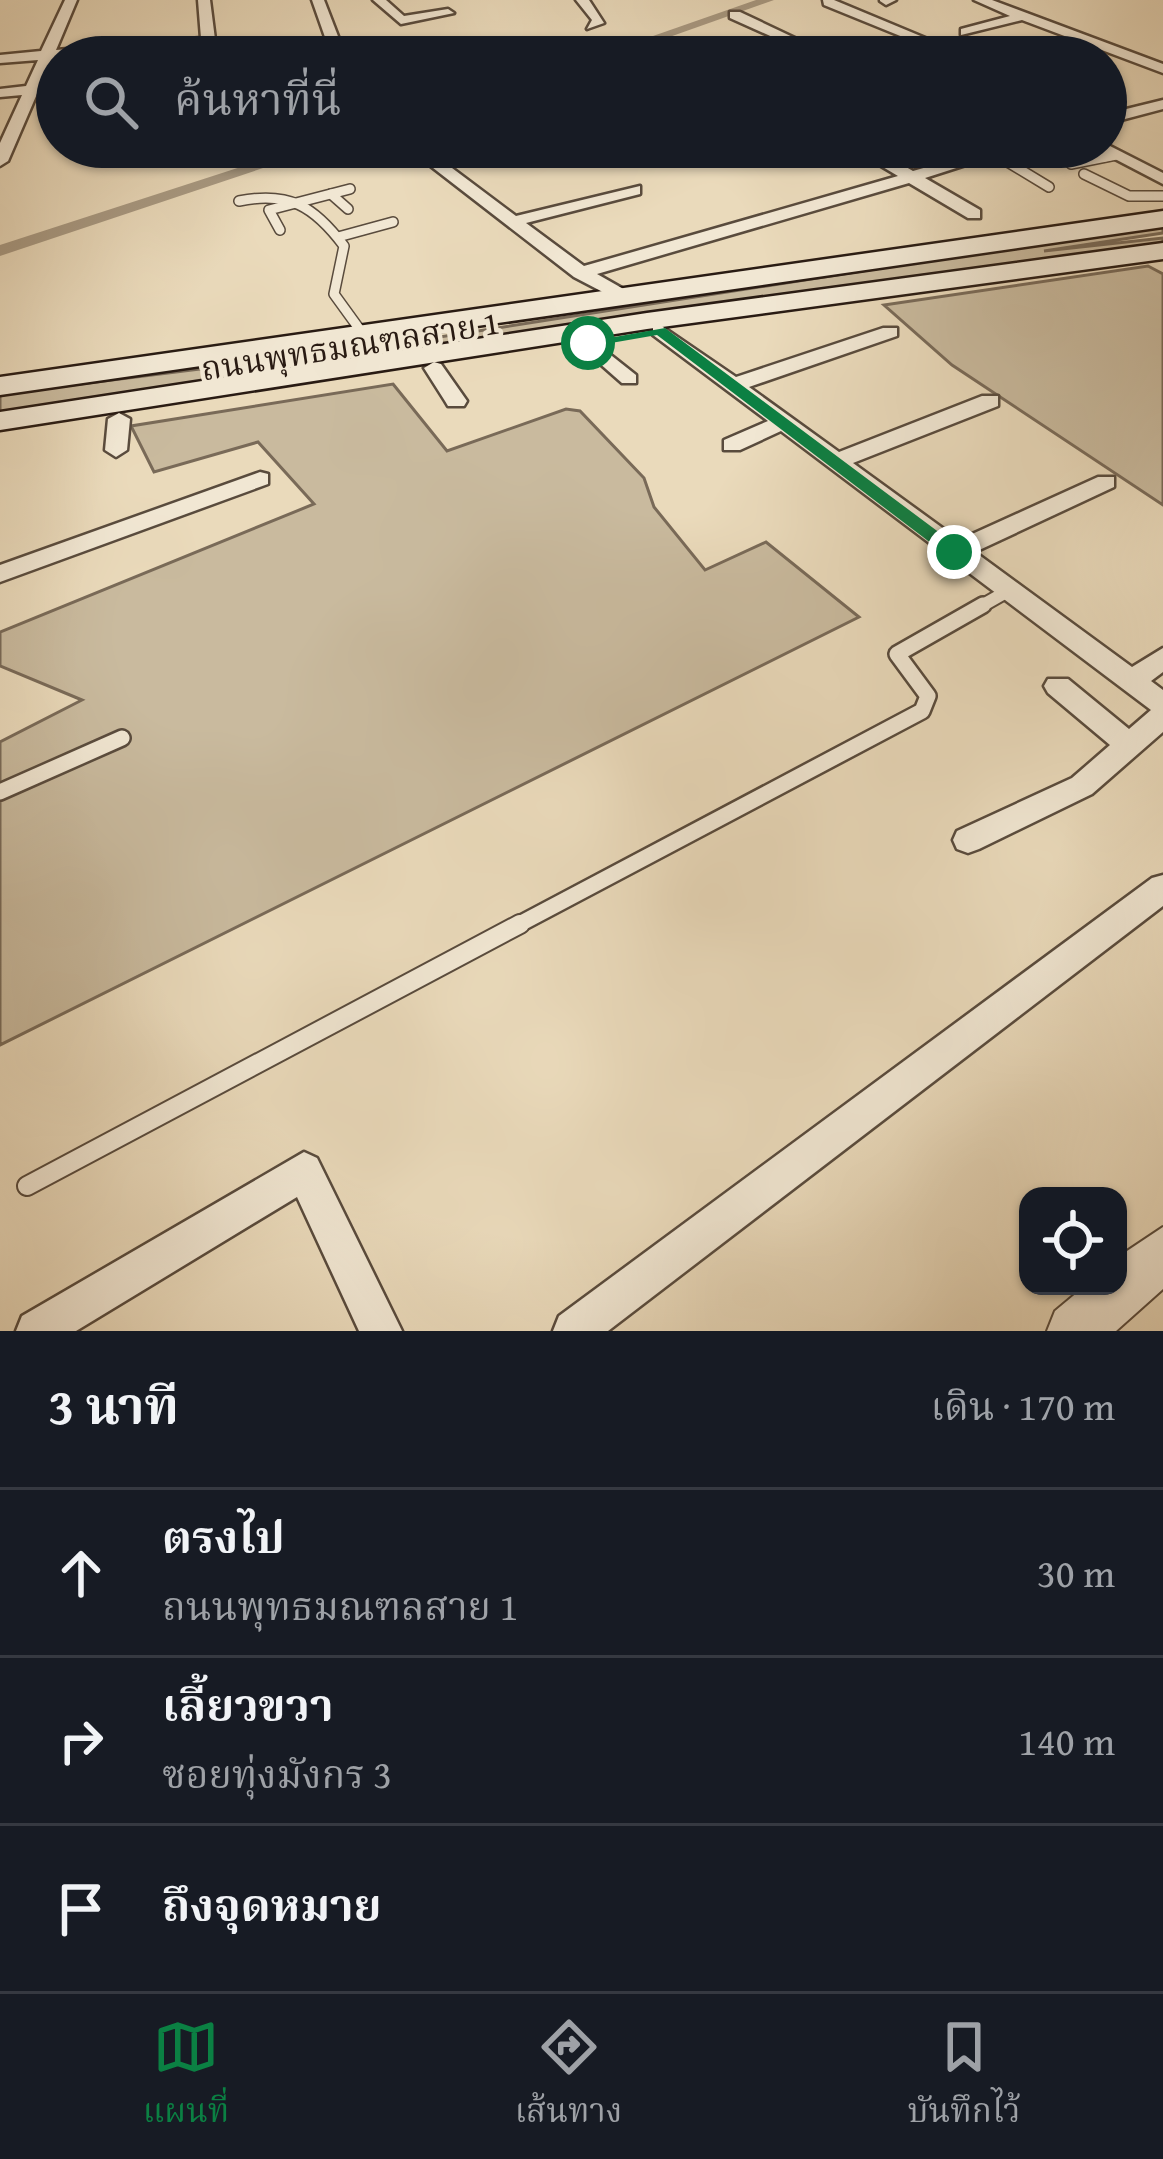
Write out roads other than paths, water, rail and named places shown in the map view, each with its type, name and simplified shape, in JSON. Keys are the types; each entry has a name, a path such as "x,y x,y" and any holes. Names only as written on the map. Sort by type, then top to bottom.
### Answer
{"main road":[{"name":"ถนนพุทธมณฑลสาย 1","path":"0,421 620,295 1163,219"},
{"name":"ถนนพุทธมณฑลสาย 1","path":"0,386 781,304 1163,251"},
{"name":"ถนนพุทธมณฑลสาย 1","path":"0,400 359,349 760,277"},
{"name":"ถนนพุทธมณฑลสาย 1","path":"0,438 660,331 781,304"}],"street":[{"path":"57,36 71,0"},
{"path":"204,0 208,36"},
{"path":"318,0 340,36"},
{"path":"379,0 401,20 448,13"},
{"path":"582,0 599,20 592,26"},
{"path":"980,0 1075,36"},
{"path":"829,2 916,36"},
{"path":"966,32 1041,2"},
{"path":"48,9 63,19"},
{"path":"735,15 782,36"},
{"path":"1099,36 1123,29"},
{"path":"0,55 36,53"},
{"path":"1142,61 1163,54"},
{"path":"1127,56 1163,68"},
{"path":"2,154 36,82"},
{"path":"0,93 32,90"},
{"path":"1127,114 1163,104"},
{"path":"1127,161 1163,179"},
{"path":"441,168 581,273 620,295"},
{"path":"896,168 974,214"},
{"path":"581,273 940,168"},
{"path":"512,222 634,190"},
{"path":"660,331 1163,704"},
{"path":"731,386 890,332"},
{"path":"588,343 629,379"},
{"path":"434,368 456,401"},
{"path":"834,462 991,401"},
{"path":"116,450 119,419"},
{"path":"732,445 782,423"},
{"path":"0,574 260,479"},
{"path":"954,552 1106,482"},
{"path":"1133,680 1163,658"},
{"path":"1058,686 1131,746"},
{"path":"968,840 1082,786 1163,716"},
{"path":"574,1331 1163,887"},
{"path":"37,1331 304,1171 381,1331"},
{"path":"1075,1331 1163,1253"}],"lane":[{"path":"1018,168 1049,187"},
{"path":"1084,175 1129,196 1163,196"},
{"path":"280,230 269,210 350,189"},
{"path":"238,201 270,193 302,201 338,236 344,246 330,280 330,295 359,349"},
{"path":"331,194 348,209"},
{"path":"338,236 393,222"},
{"path":"27,1186 922,710 928,695 897,654 1006,592"},
{"path":"0,792 122,739"}],"waterway":[{"path":"662,36 768,0"},
{"path":"0,251 254,168"}]}
